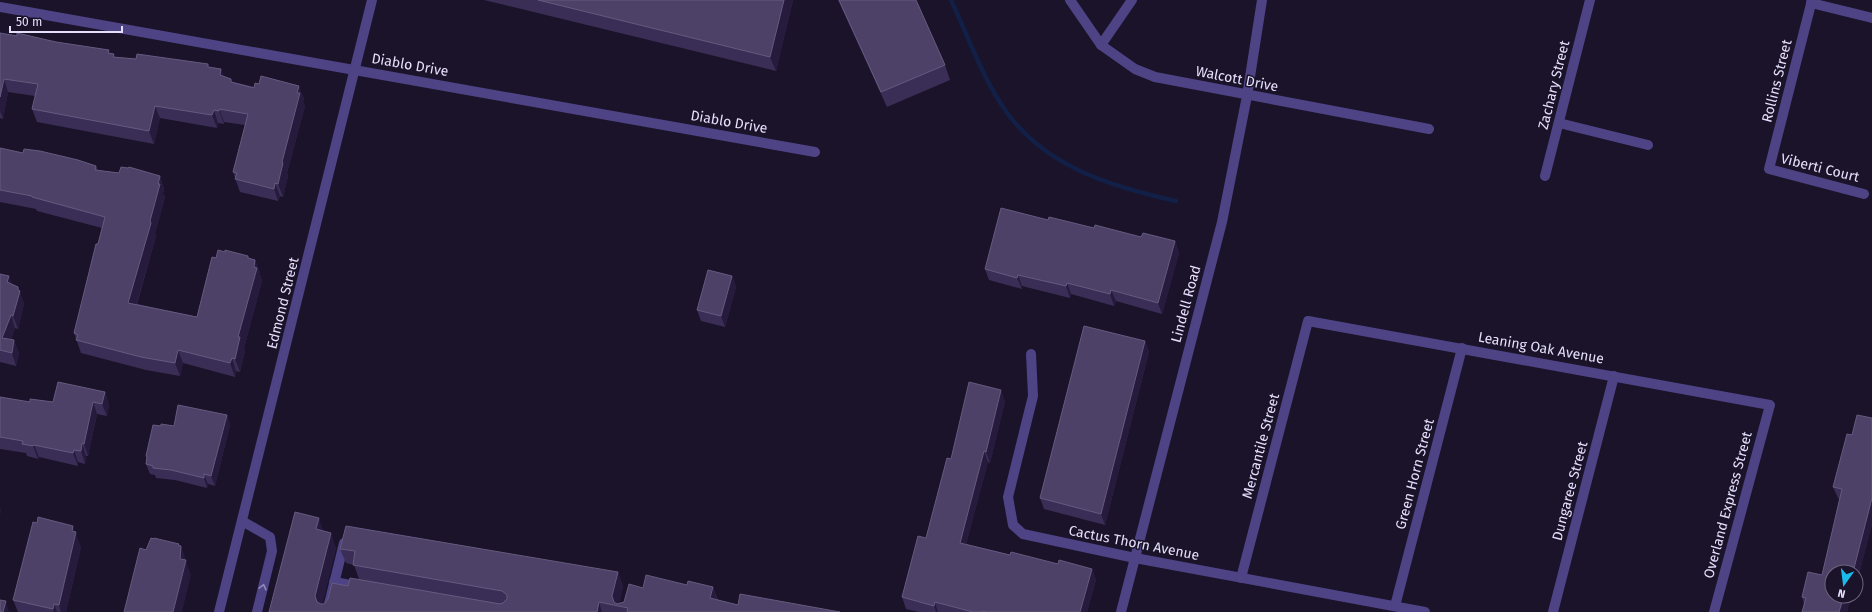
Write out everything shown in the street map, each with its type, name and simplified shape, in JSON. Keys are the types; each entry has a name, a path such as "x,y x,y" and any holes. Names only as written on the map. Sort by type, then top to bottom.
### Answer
{"street":[{"name":"Edmond Street","path":"220,612 372,0"},
{"name":"Walcott Drive","path":"1070,0 1100,45 1135,69 1155,77 1248,96 1429,129"},
{"path":"1100,45 1132,0"},
{"name":"Lindell Road","path":"1121,612 1222,222 1248,96 1262,0"},
{"name":"Zachary Street","path":"1545,176 1590,0"},
{"path":"1811,2 1872,18"},
{"name":"Rollins Street","path":"1769,169 1811,2"},
{"name":"Diablo Drive","path":"0,7 815,152"},
{"path":"1559,123 1648,145"},
{"name":"Viberti Court","path":"1769,169 1864,194"},
{"name":"Leaning Oak Avenue","path":"1308,321 1770,405"},
{"name":"Mercantile Street","path":"1241,578 1308,321"},
{"name":"Green Horn Street","path":"1395,606 1462,348"},
{"name":"Cactus Thorn Avenue","path":"1030,354 1033,396 1008,496 1012,525 1023,534 1135,558 1425,612"},
{"name":"Dungaree Street","path":"1553,612 1614,376"},
{"name":"Overland Express Street","path":"1714,612 1770,405"},
{"path":"242,521 270,537 272,551 257,612"},
{"path":"327,612 344,543"},
{"path":"334,582 373,589"}],"building":[{"path":"538,0 784,0 770,57"},
{"path":"839,0 916,0 945,65 881,92"},
{"path":"0,33 17,36 17,33 56,42 109,50 108,53 114,54 113,57 136,59 137,54 208,64 208,67 221,69 220,75 231,79 231,82 254,88 255,83 259,84 261,76 299,86 297,93 300,93 282,162 278,184 275,183 274,189 235,179 237,173 233,172 248,114 219,109 219,111 214,110 212,115 155,106 149,131 32,109 38,84 4,79 0,97"},
{"path":"0,148 23,153 24,149 40,151 96,166 95,170 119,173 121,167 129,167 160,176 158,184 160,184 150,221 151,223 128,303 197,317 212,257 216,258 218,250 225,252 225,250 248,256 248,258 255,260 254,267 257,268 238,337 240,337 235,359 232,358 230,363 178,350 175,363 141,357 76,340 78,335 74,333 96,244 98,244 105,217 32,196 0,190"},
{"path":"1001,208 1048,220 1049,217 1094,228 1095,225 1141,237 1143,233 1175,241 1158,303 1111,290 1110,294 1067,283 1066,286 1018,275 1017,278 985,269"},
{"path":"708,270 732,276 721,316 697,310"},
{"path":"0,274 9,276 7,282 18,287 18,290 20,291 13,316 11,315 2,338 14,340 12,353 0,350"},
{"path":"1084,326 1145,341 1101,514 1040,498"},
{"path":"58,382 105,392 102,404 93,402 84,444 82,443 81,451 74,450 73,453 22,444 23,441 0,437 0,397 30,402 30,399 53,402"},
{"path":"969,382 1001,390 986,452 984,451 960,543 1010,555 1011,552 1058,564 1059,560 1092,569 1080,612 973,612 935,602 934,606 902,597 918,536 926,538 947,458 951,459"},
{"path":"178,405 227,415 211,476 204,474 204,478 171,470 153,468 153,466 146,464 146,456 153,425 161,426 161,424 174,426"},
{"path":"1857,415 1872,418 1872,498 1855,564 1825,564 1842,489 1833,487 1847,434 1852,435"},
{"path":"295,512 319,518 316,529 331,533 315,596 317,602 321,604 324,604 328,599 332,583 348,586 350,578 500,604 507,599 507,595 502,591 353,565 355,551 340,549 346,526 618,572 612,596 614,602 617,604 624,602 629,584 643,588 646,575 687,585 688,581 713,587 710,598 738,605 740,594 840,612 627,612 628,608 599,602 597,612 269,612"},
{"path":"38,517 73,526 72,531 76,532 59,605 54,604 53,609 13,600 33,522 37,523"},
{"path":"151,538 179,544 178,545 181,546 180,559 186,560 173,612 124,612 140,548 146,550"},
{"path":"1824,566 1824,604 1842,604 1839,612 1802,612 1806,598 1802,597 1808,572 1822,575"},
{"path":"0,600 6,601 3,612 0,612"}],"waterway":[{"path":"951,0 991,87 1008,114 1024,133 1062,162 1083,172 1106,182 1176,201"}]}
